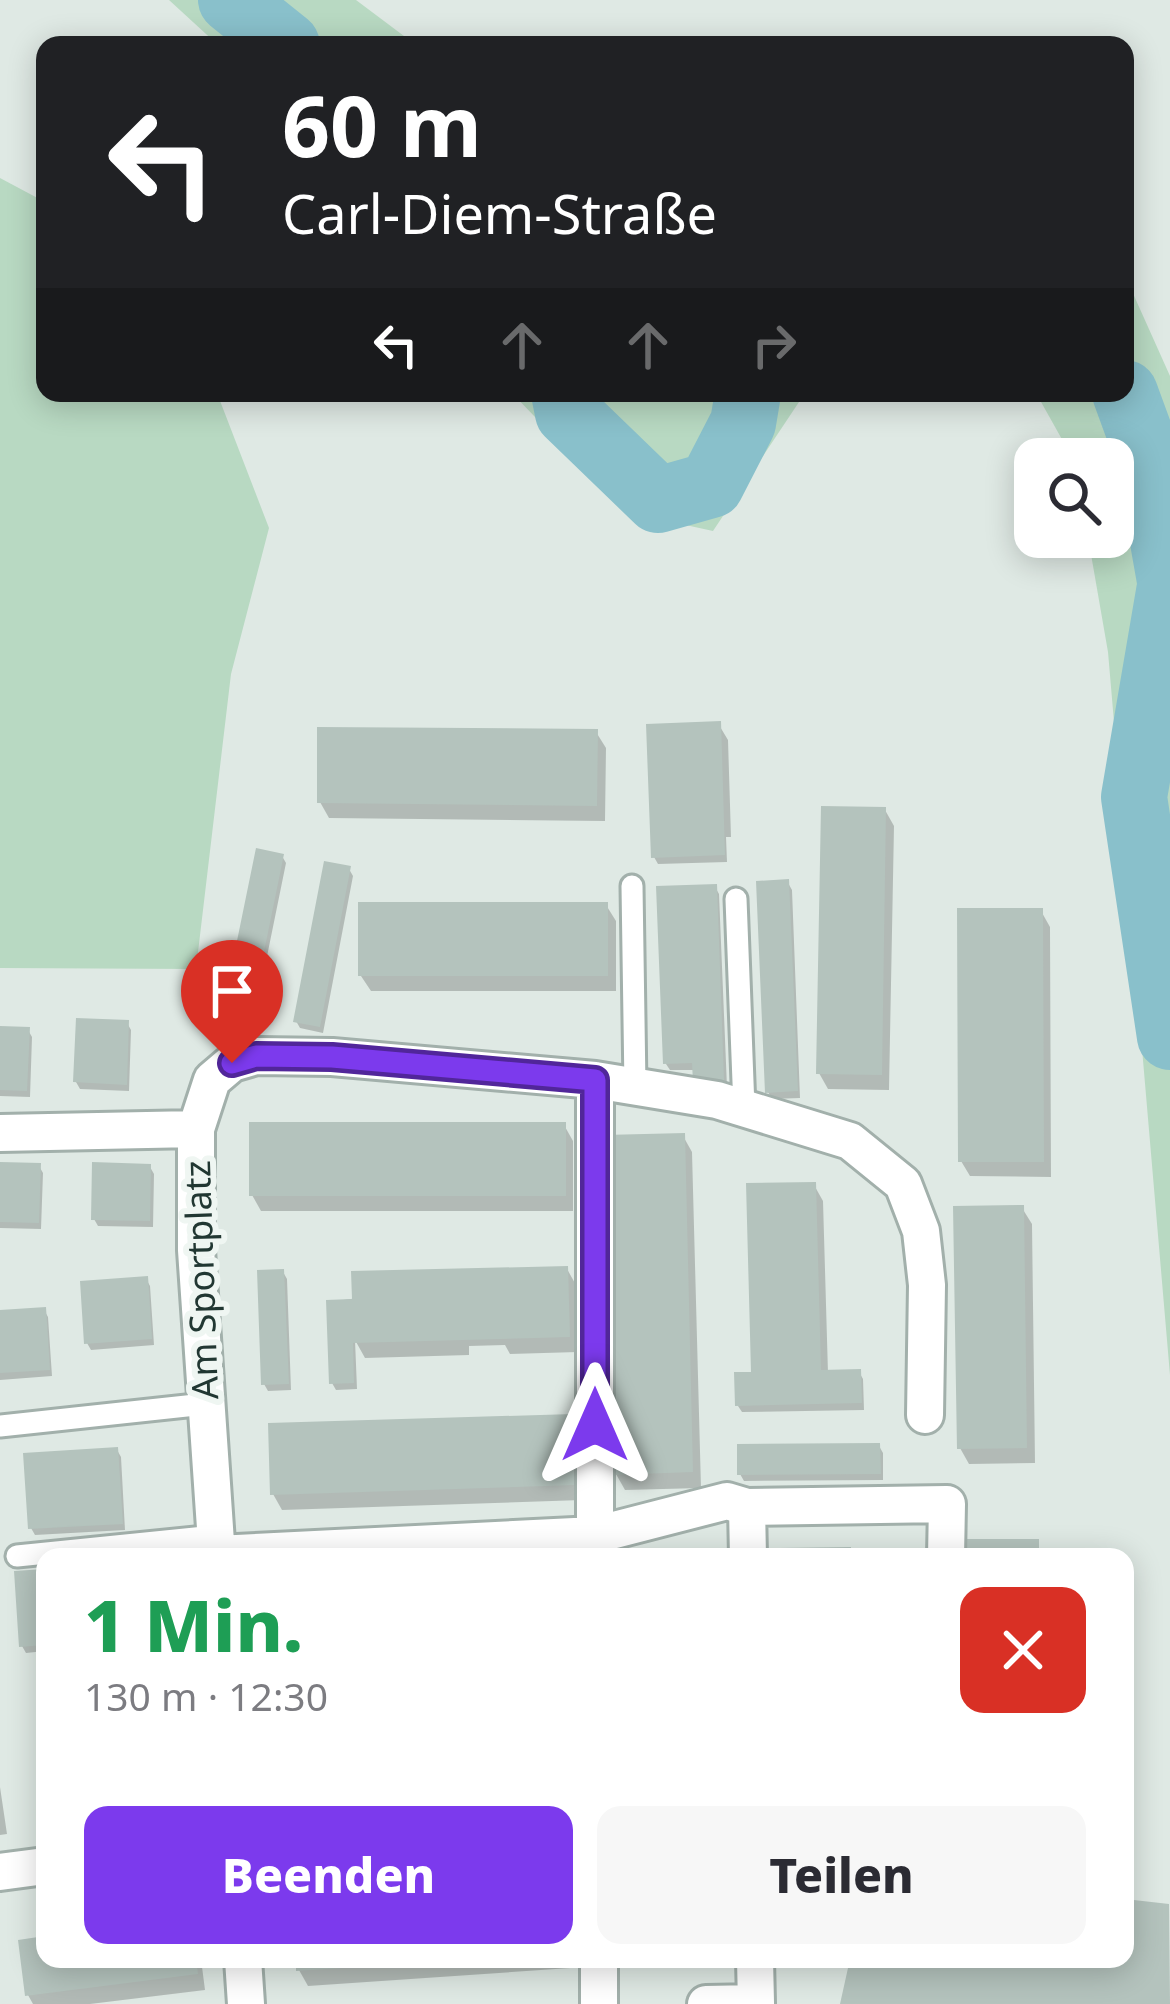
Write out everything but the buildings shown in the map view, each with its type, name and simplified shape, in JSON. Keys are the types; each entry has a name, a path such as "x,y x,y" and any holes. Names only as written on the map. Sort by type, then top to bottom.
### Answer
{"street":[{"path":"196,1129 212,1080 232,1063 256,1056 332,1057 595,1080 717,1100 850,1141 903,1184 921,1231 927,1285 925,1414"},
{"path":"595,1080 595,1546"},
{"name":"Am Sportplatz","path":"0,1132 196,1129 196,1250 217,1548"},
{"path":"343,1548 595,1546 727,1501 747,1507 947,1504 946,1548"},
{"path":"747,1507 748,1548"},
{"path":"0,1872 36,1867"},
{"path":"244,1968 246,2004"},
{"path":"599,1968 599,2004"},
{"path":"706,2004 756,2003 755,1968"}],"lane":[{"path":"632,886 635,1087"},
{"path":"736,899 744,1108"},
{"path":"0,1426 205,1404"},
{"path":"17,1556 36,1555"}],"green space":[{"path":"169,0 356,0 404,36 208,36"},
{"path":"0,178 36,197 36,402 220,402 269,528 231,674 196,969 0,968"},
{"path":"1134,296 1170,376 1170,1375 1108,652 1092,558 1134,558 1134,438 1061,438 1041,402 1134,402"},
{"path":"521,402 799,402 713,531 626,512"}],"waterway":[{"path":"231,0 276,36"},
{"path":"566,402 568,413 658,500 711,485 743,423 746,402"},
{"path":"1128,402 1148,456 1170,581"},
{"path":"1170,586 1134,797 1170,1037"}],"route":[{"path":"232,1063 256,1056 332,1057 595,1080 595,1425"}]}
